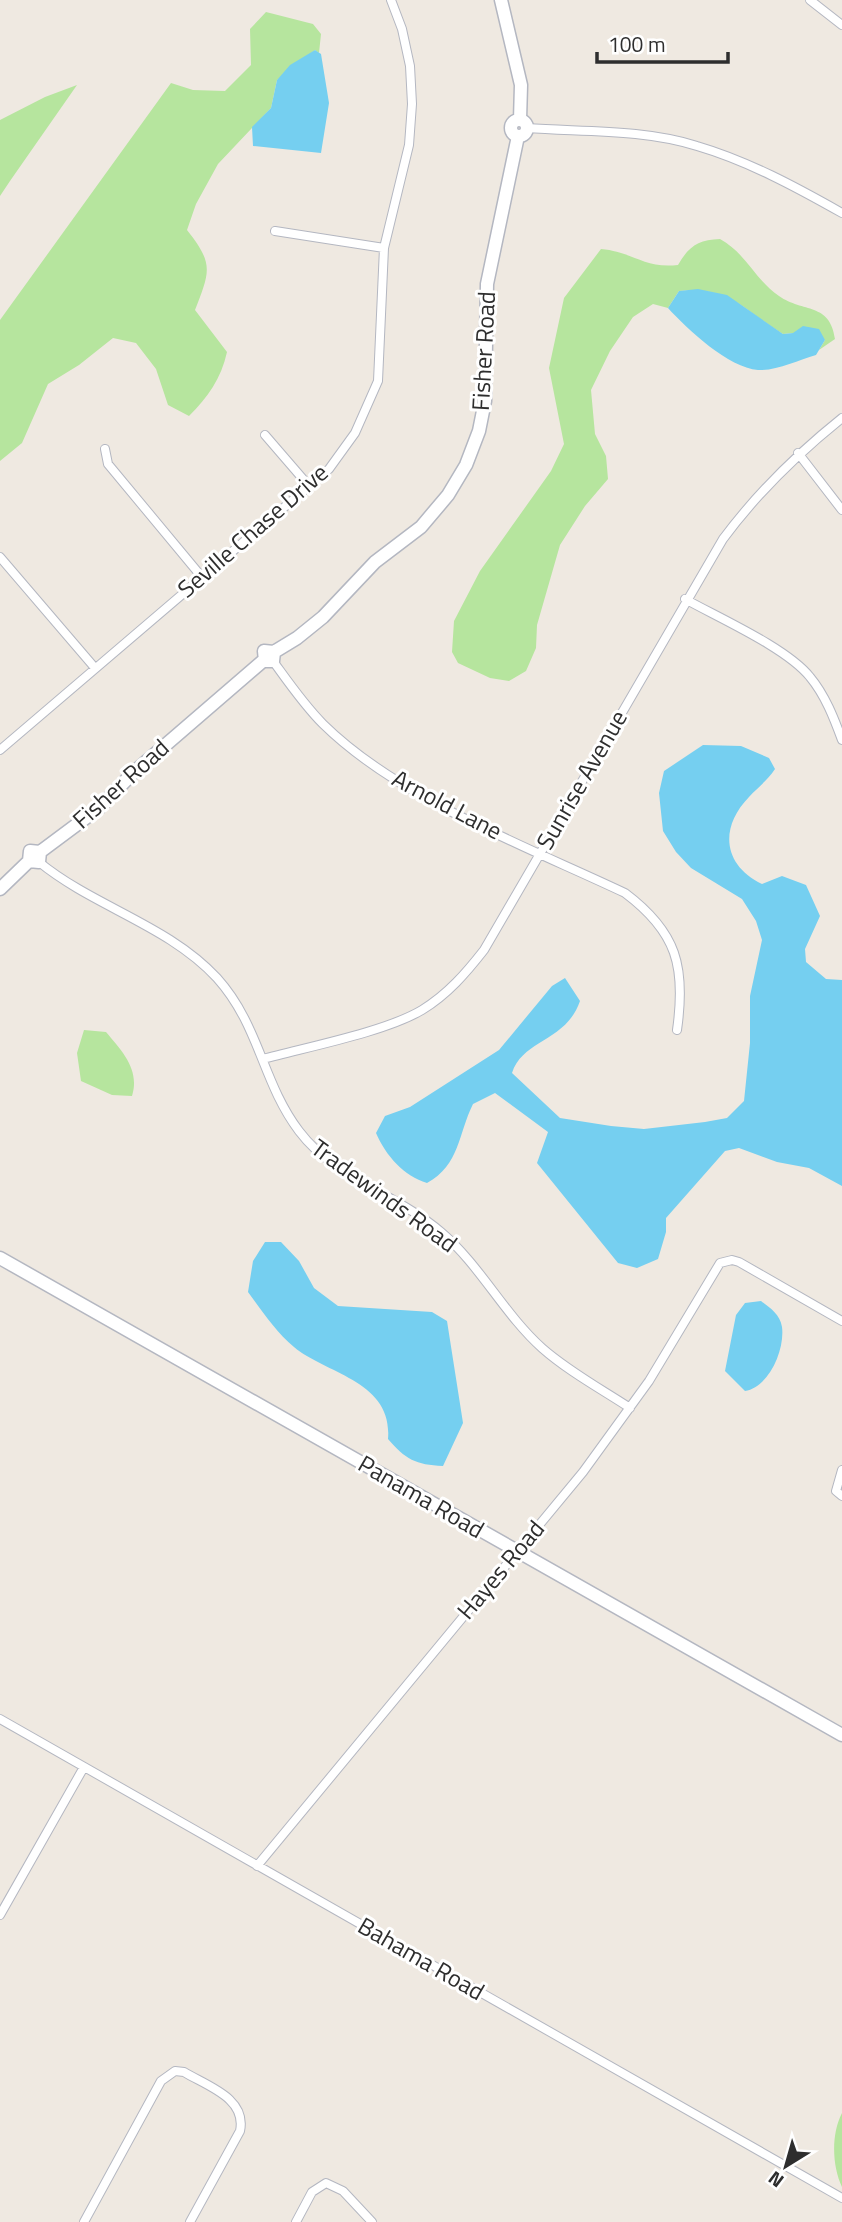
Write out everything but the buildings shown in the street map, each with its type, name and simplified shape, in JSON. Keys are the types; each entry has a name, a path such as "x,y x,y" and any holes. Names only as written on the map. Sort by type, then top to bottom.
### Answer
{"street":[{"name":"Seville Chase Drive","path":"0,750 329,469 355,433 378,381 384,248 409,145 412,104 410,66 402,29 391,0"},
{"name":"Fisher Road","path":"0,889 99,808 133,772 323,617 361,576 421,527 448,495 466,465 479,431 485,401 486,284 522,128 521,85 501,0"},
{"path":"810,0 842,25"},
{"path":"522,128 667,139 697,146 770,175 842,213"},
{"path":"275,231 384,248"},
{"name":"Sunrise Avenue","path":"263,1059 392,1023 421,1011 446,993 484,950 685,599 730,528 798,453 842,418"},
{"path":"265,435 309,486"},
{"path":"105,449 108,464 201,576"},
{"path":"798,453 842,510"},
{"path":"0,557 95,668"},
{"path":"685,599 790,659 809,675 823,696 842,740"},
{"name":"Arnold Lane","path":"270,658 325,725 378,768 426,797 625,893 645,908 663,929 681,972 682,999 677,1030"},
{"name":"Tradewinds Road","path":"36,859 171,940 216,977 243,1012 276,1096 318,1153 343,1171 411,1210 438,1230 457,1246 543,1349 630,1408"},
{"name":"Panama Road","path":"0,1258 842,1735"},
{"name":"Hayes Road","path":"257,1866 583,1472 630,1408 713,1270 725,1260 739,1262 842,1321"},
{"path":"842,1469 836,1491 842,1496"},
{"name":"Bahama Road","path":"0,1719 842,2198"},
{"path":"0,1915 84,1767"},
{"path":"84,2222 160,2081 175,2071 184,2072 231,2100 241,2117 240,2131 190,2222"},
{"path":"296,2222 312,2192 326,2183 344,2191 372,2222"}],"green space":[{"path":"266,12 313,24 321,34 319,53 315,50 277,80 271,108 218,164 196,204 187,230 202,251 207,268 195,310 227,352 213,387 189,416 168,405 156,369 136,343 113,338 79,365 48,384 22,443 0,461 0,320 171,83 193,90 225,91 251,65 250,29"},
{"path":"77,85 0,196 0,120 45,97"},
{"path":"720,239 737,252 779,296 814,310 828,319 835,339 819,350 825,340 793,333 783,334 725,296 697,291 679,291 668,308 653,304 633,317 610,351 591,390 595,434 606,456 608,479 585,506 560,545 537,625 536,648 526,671 509,681 490,678 458,663 452,652 454,621 480,571 551,471 564,444 549,368 564,298 601,249 656,265 678,265 695,245"},
{"path":"84,1030 106,1032 124,1054 134,1078 132,1096 112,1095 81,1081 77,1053"},
{"path":"842,2113 842,2187 836,2170 834,2150 836,2130"}],"water":[{"path":"315,50 321,54 329,103 321,153 253,146 252,127 271,108 277,80 290,65"},
{"path":"698,289 727,295 783,334 793,333 803,326 819,329 825,340 816,355 773,369 747,368 709,346 668,308 679,291"},
{"path":"703,745 741,746 769,758 775,769 739,809 733,821 730,845 733,856 739,867 762,884 782,876 806,885 820,916 805,949 806,962 826,979 842,980 842,1186 809,1168 777,1162 739,1148 725,1151 666,1218 666,1232 658,1259 637,1268 618,1263 537,1163 548,1132 495,1093 473,1104 452,1158 438,1176 427,1183 397,1164 376,1133 385,1116 410,1107 499,1050 552,986 565,978 580,1001 574,1014 555,1033 525,1053 512,1073 560,1118 644,1129 727,1118 744,1101 750,1043 750,996 762,940 756,921 742,899 691,868 676,852 663,831 659,793 664,771"},
{"path":"265,1242 281,1242 299,1261 314,1288 338,1306 432,1312 447,1321 463,1423 443,1466 418,1462 400,1452 388,1439 387,1420 380,1404 369,1392 355,1381 307,1356 281,1335 248,1292 253,1261"},
{"path":"761,1301 779,1318 782,1327 781,1346 768,1375 754,1388 745,1391 725,1371 736,1315 745,1303"}]}
